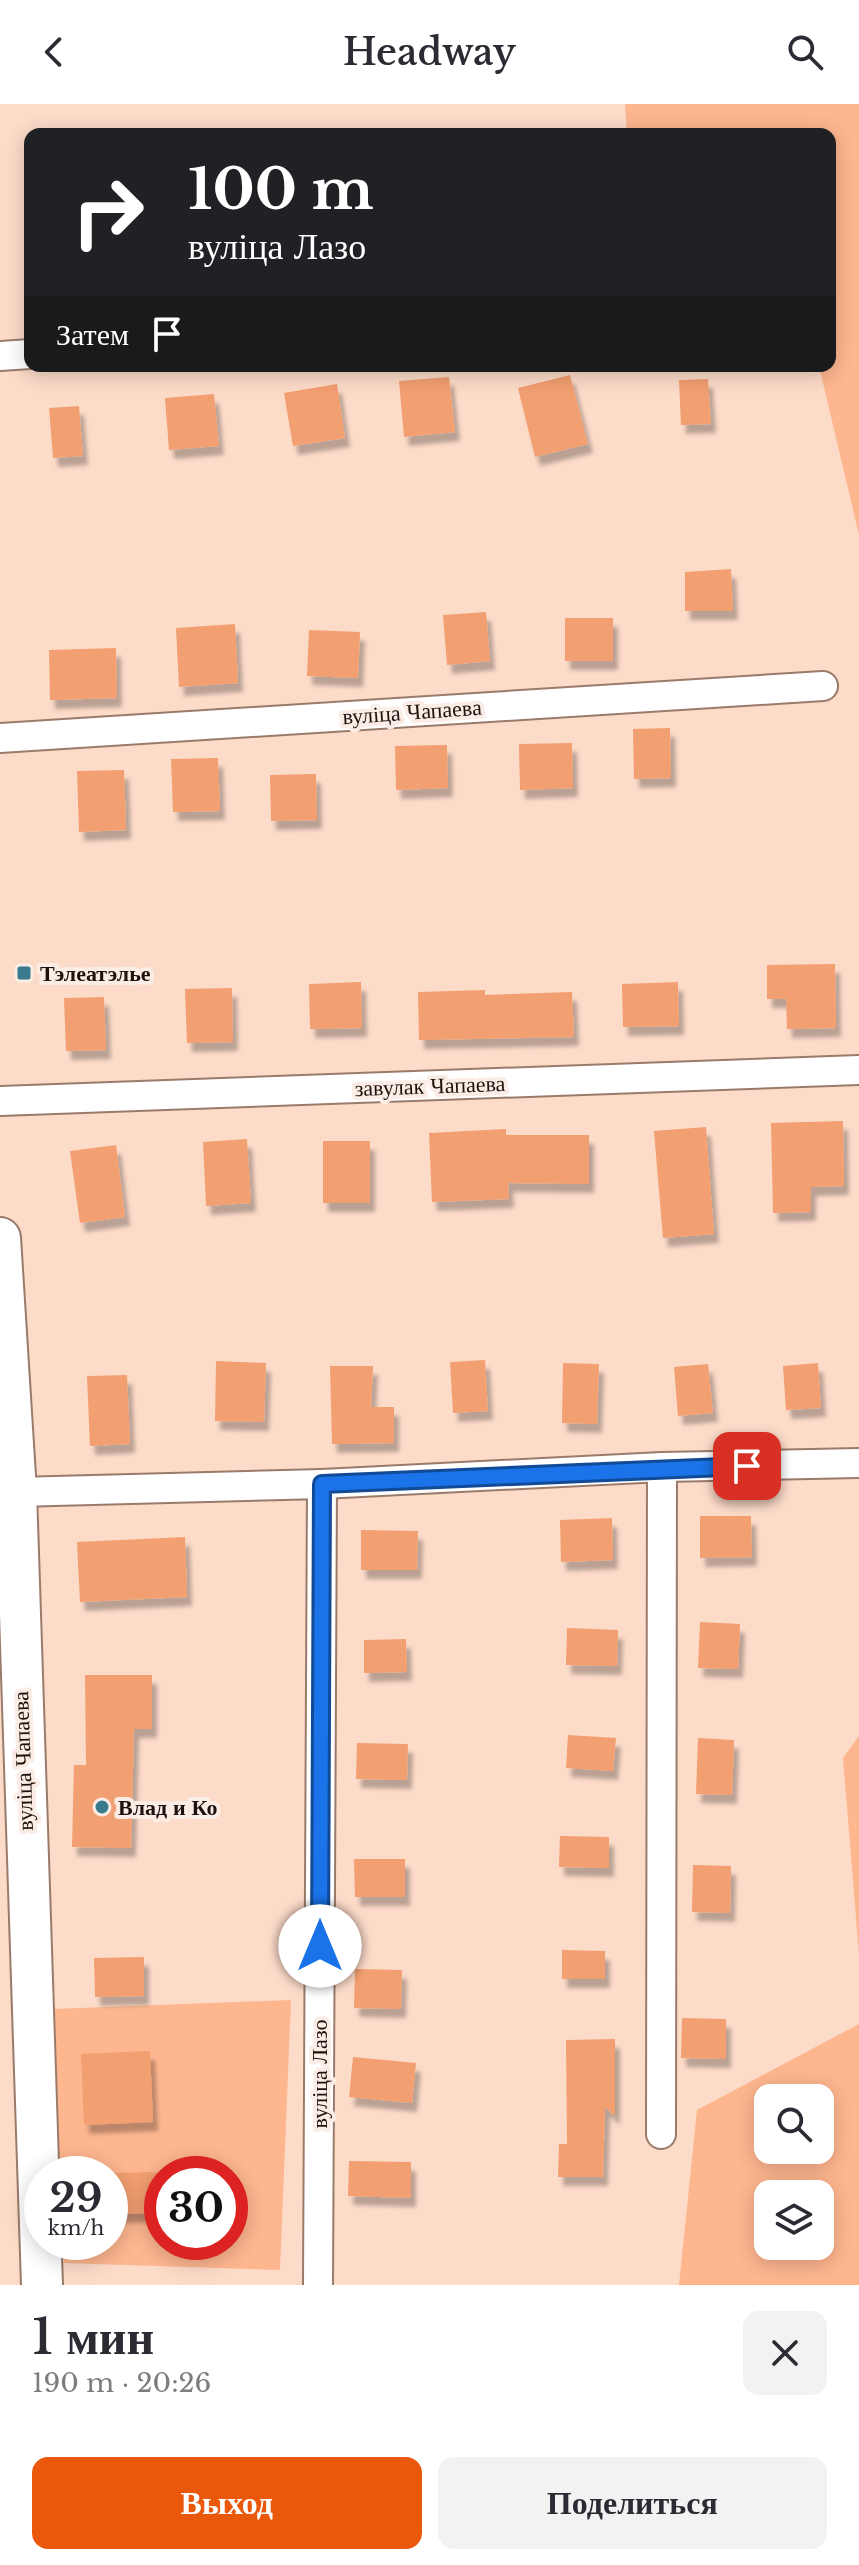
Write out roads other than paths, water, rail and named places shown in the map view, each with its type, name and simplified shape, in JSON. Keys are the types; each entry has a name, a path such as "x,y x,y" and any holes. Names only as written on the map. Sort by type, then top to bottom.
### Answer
{"street":[{"path":"0,356 24,354"},
{"name":"вуліца Чапаева","path":"0,738 823,686"},
{"name":"завулак Чапаева","path":"0,1101 859,1070"},
{"name":"вуліца Чапаева","path":"0,1238 16,1492 42,2285"},
{"path":"16,1492 322,1484 662,1467 859,1463"},
{"path":"661,2134 662,1467"},
{"name":"вуліца Лазо","path":"318,2285 322,1484"}],"place":[{"name":"Тэлеатэлье","path":"24,973"},
{"name":"Влад и Ко","path":"102,1807"}]}
